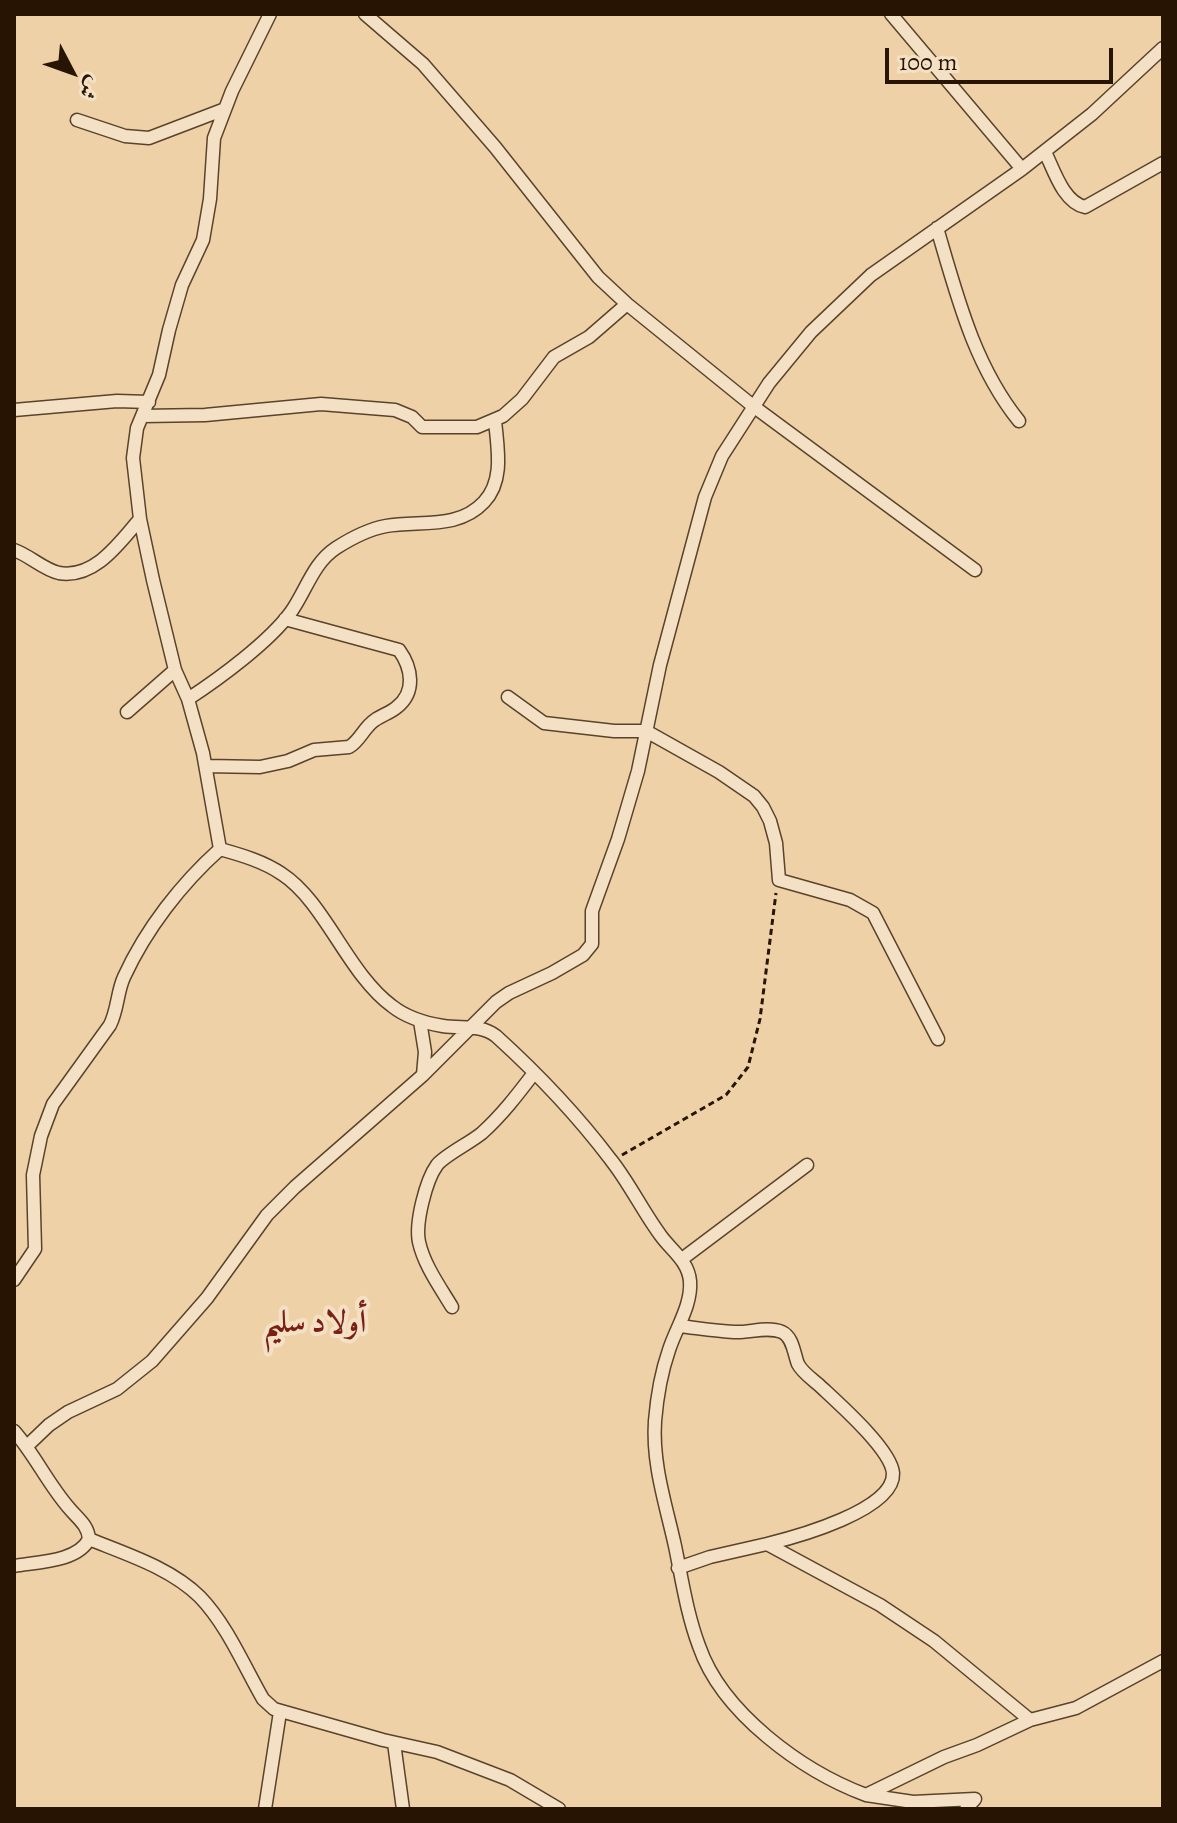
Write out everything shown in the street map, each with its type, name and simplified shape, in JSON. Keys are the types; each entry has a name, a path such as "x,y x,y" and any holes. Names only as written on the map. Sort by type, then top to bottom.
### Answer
{"street":[{"path":"220,849 206,766 188,699 175,670 140,519 133,458 137,428 159,375 182,285 203,240 210,199 214,138 270,14"},
{"path":"365,14 423,64 598,277 627,304 753,406 975,570"},
{"path":"891,14 1022,169"},
{"path":"27,1446 68,1412 117,1389 152,1361 207,1298 267,1215 295,1187 423,1075 509,993 583,955 592,944 592,911 638,771 689,548 722,456 753,406 788,359 830,312 871,275 1045,152 1092,114 1163,48"},
{"path":"77,120 125,136 149,138 225,109"},
{"path":"1045,152 1062,188 1079,206 1085,207 1163,163"},
{"path":"937,228 974,343 991,379 1019,421"},
{"path":"142,416 205,415 321,404 395,410 408,414 422,427 477,427 495,420 522,399 554,357 589,337 627,304"},
{"path":"14,410 117,401 149,402"},
{"path":"188,699 229,671 285,619 316,567 335,548 383,526 443,523 461,517 485,501 499,471 495,420"},
{"path":"14,550 57,573 73,573 103,559 140,519"},
{"path":"206,766 260,767 288,761 314,750 349,747 376,719 406,699 411,680 399,650 285,619"},
{"path":"127,712 175,670"},
{"path":"508,697 544,723 646,731 719,772 754,796 770,821 781,882 850,900 873,913 938,1039"},
{"path":"220,849 252,858 283,874 299,888 390,1005 420,1021 490,1031 578,1119 612,1161 662,1237 682,1259 690,1283 686,1307 662,1371 655,1423 658,1474 699,1649 724,1693 749,1721 785,1752 814,1771 866,1795 913,1802 979,1804"},
{"path":"14,1280 35,1249 33,1175 41,1136 53,1104 110,1025 116,1013 121,982 138,947 197,870 220,849"},
{"path":"420,1021 425,1052 423,1075"},
{"path":"452,1307 419,1244 417,1227 430,1178 444,1159 463,1149 484,1131 534,1073"},
{"path":"682,1259 807,1165"},
{"path":"678,1568 822,1527 882,1498 891,1487 893,1472 887,1458 856,1420 799,1367 788,1336 768,1329 736,1332 679,1326"},
{"path":"14,1431 54,1490 84,1525 89,1539 153,1566 200,1597 263,1699 280,1712 437,1752 510,1780 559,1809"},
{"path":"14,1566 80,1551 89,1539"},
{"path":"767,1544 880,1605 934,1641 1030,1720"},
{"path":"866,1795 1030,1720 1076,1708 1163,1661"},
{"path":"265,1809 280,1712"},
{"path":"394,1743 403,1809"},
{"path":"966,1809 979,1804"}],"path":[{"path":"612,1161 726,1095 748,1067 760,1019 778,878"}],"district":[{"name":"أولاد سليم","path":"315,1324"}]}
